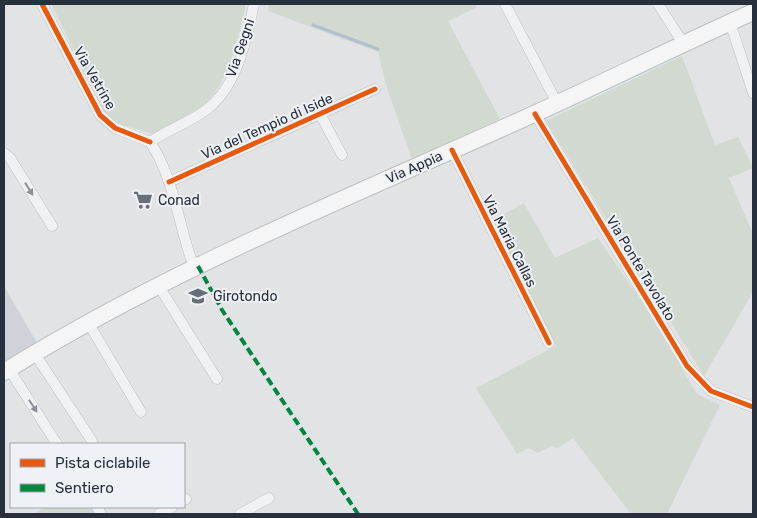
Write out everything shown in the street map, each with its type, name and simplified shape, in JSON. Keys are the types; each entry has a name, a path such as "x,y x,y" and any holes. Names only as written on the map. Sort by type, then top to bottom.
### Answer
{"main road":[{"name":"Via Appia","path":"6,370 130,300 194,267 535,114 683,43 753,12"}],"street":[{"name":"Via Vetrine","path":"42,4 100,115 115,128 150,142"},
{"name":"Via Gegni","path":"150,142 207,110 222,94 232,77 245,42 254,4"},
{"path":"505,4 557,103"},
{"path":"658,4 683,43"},
{"path":"730,22 753,93"},
{"name":"Via del Tempio di Iside","path":"168,182 375,89"},
{"path":"320,114 342,155"},
{"name":"Via Ponte Tavolato","path":"535,114 687,366 711,391 753,407"},
{"path":"150,142 158,154 168,182 194,267"},
{"name":"Via Maria Callas","path":"452,150 549,343"},
{"path":"4,153 10,158 52,226"},
{"path":"158,285 217,379"},
{"path":"89,324 141,412"},
{"path":"35,354 92,441"},
{"path":"6,370 56,443"},
{"path":"240,514 269,498"},
{"path":"159,514 170,508"}],"shaded area":[{"path":"51,4 246,4 231,60 219,86 201,108 191,116 153,134 119,124 106,114"},
{"path":"269,4 475,4 477,7 448,21 500,119 412,160 386,85 378,52 268,11"},
{"path":"682,56 715,145 738,137 753,168 729,178 753,234 753,292 704,376 546,121"},
{"path":"524,203 555,258 598,238 641,301 697,394 720,405 667,514 631,514 573,438 558,448 551,446 538,453 528,448 517,454 476,388 556,346 493,220"},
{"path":"4,286 37,343 4,362"},
{"path":"43,508 91,508 95,514 33,514"}],"waterway":[{"path":"313,25 378,49"}],"marked path":[{"path":"198,266 222,310 358,514"}],"cycle path":[{"path":"42,4 100,115 115,128 150,142"},
{"path":"169,182 375,89"},
{"path":"535,114 687,366 711,391 753,407"},
{"path":"452,150 549,343"}],"place":[{"name":"Conad","path":"143,200"},
{"name":"Girotondo","path":"198,296"}]}
